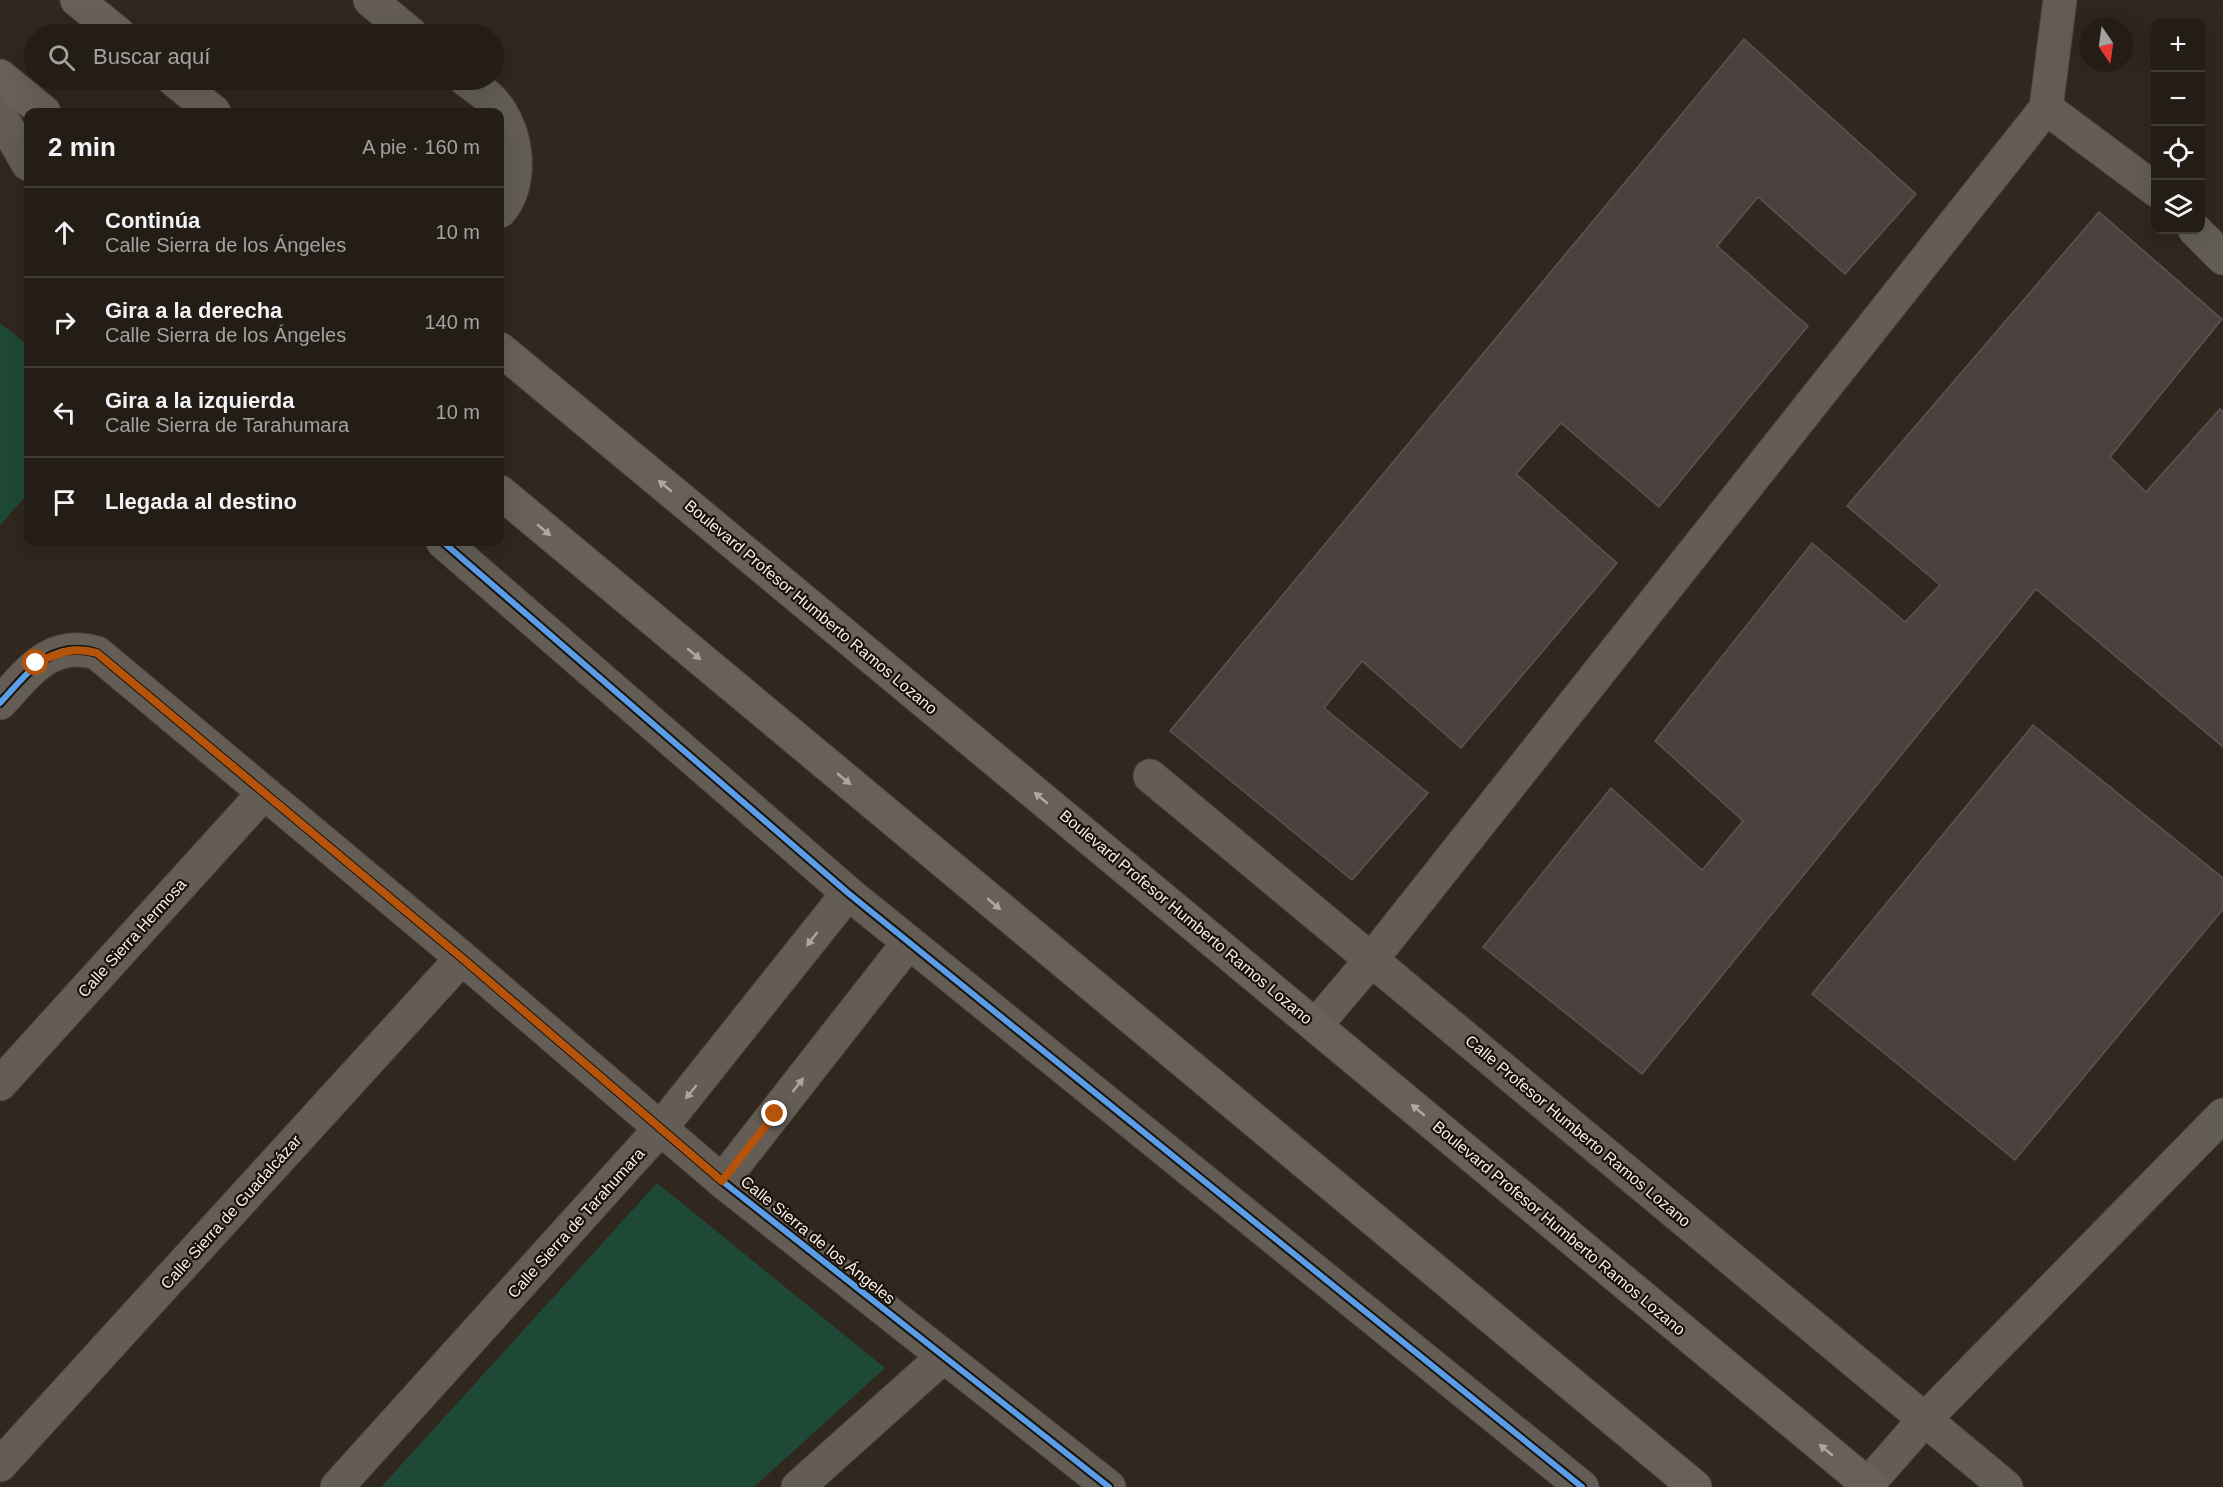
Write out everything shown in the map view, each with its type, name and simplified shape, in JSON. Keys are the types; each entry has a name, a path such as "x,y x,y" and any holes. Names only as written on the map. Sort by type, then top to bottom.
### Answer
{"main road":[{"path":"77,0 107,24"},
{"path":"0,76 39,108"},
{"path":"186,90 209,108"},
{"name":"Boulevard Profesor Humberto Ramos Lozano","path":"504,352 1869,1486"},
{"path":"504,495 1695,1487"}],"street":[{"path":"370,0 399,24"},
{"path":"1316,1025 1371,960 2046,108 2060,0"},
{"path":"478,90 497,108"},
{"path":"2046,108 2151,186"},
{"path":"0,115 24,157"},
{"path":"504,122 510,134 514,176 509,199 504,206"},
{"path":"2199,234 2223,258"},
{"path":"448,546 848,893 1582,1487"},
{"name":"Calle Sierra de los Ángeles","path":"0,704 36,663 58,653 80,648 97,653 462,958 722,1181 1109,1487"},
{"name":"Calle Profesor Humberto Ramos Lozano","path":"1150,776 2006,1487"},
{"name":"Calle Sierra Hermosa","path":"0,1084 264,793"},
{"name":"Calle Sierra de Tarahumara","path":"338,1487 660,1129 848,893"},
{"path":"722,1181 909,942"},
{"name":"Calle Sierra de Guadalcázar","path":"0,1466 462,958"},
{"path":"1869,1486 1925,1419 2223,1115"},
{"path":"798,1487 943,1358"}],"green space":[{"path":"0,323 24,342 24,498 0,525"},
{"path":"657,1183 885,1368 754,1487 381,1487"}],"building":[{"path":"1744,39 1916,194 1845,274 1758,197 1717,246 1808,326 1659,507 1561,423 1516,474 1617,563 1461,748 1362,661 1324,708 1428,793 1352,880 1170,731"},
{"path":"2099,212 2222,319 2110,457 2146,492 2220,409 2223,411 2223,747 2036,589 1642,1074 1483,947 1611,788 1702,870 1743,821 1655,741 1812,543 1905,622 1940,585 1847,506"},
{"path":"2033,725 2223,878 2223,909 2015,1160 1812,994"}],"cycle path":[{"path":"448,546 848,893 1582,1487"},
{"path":"0,703 31,670 53,655 80,650 97,653 462,958 722,1181 1109,1487"}],"route":[{"path":"36,663 58,653 80,648 97,653 462,958 722,1181 775,1114"}]}
